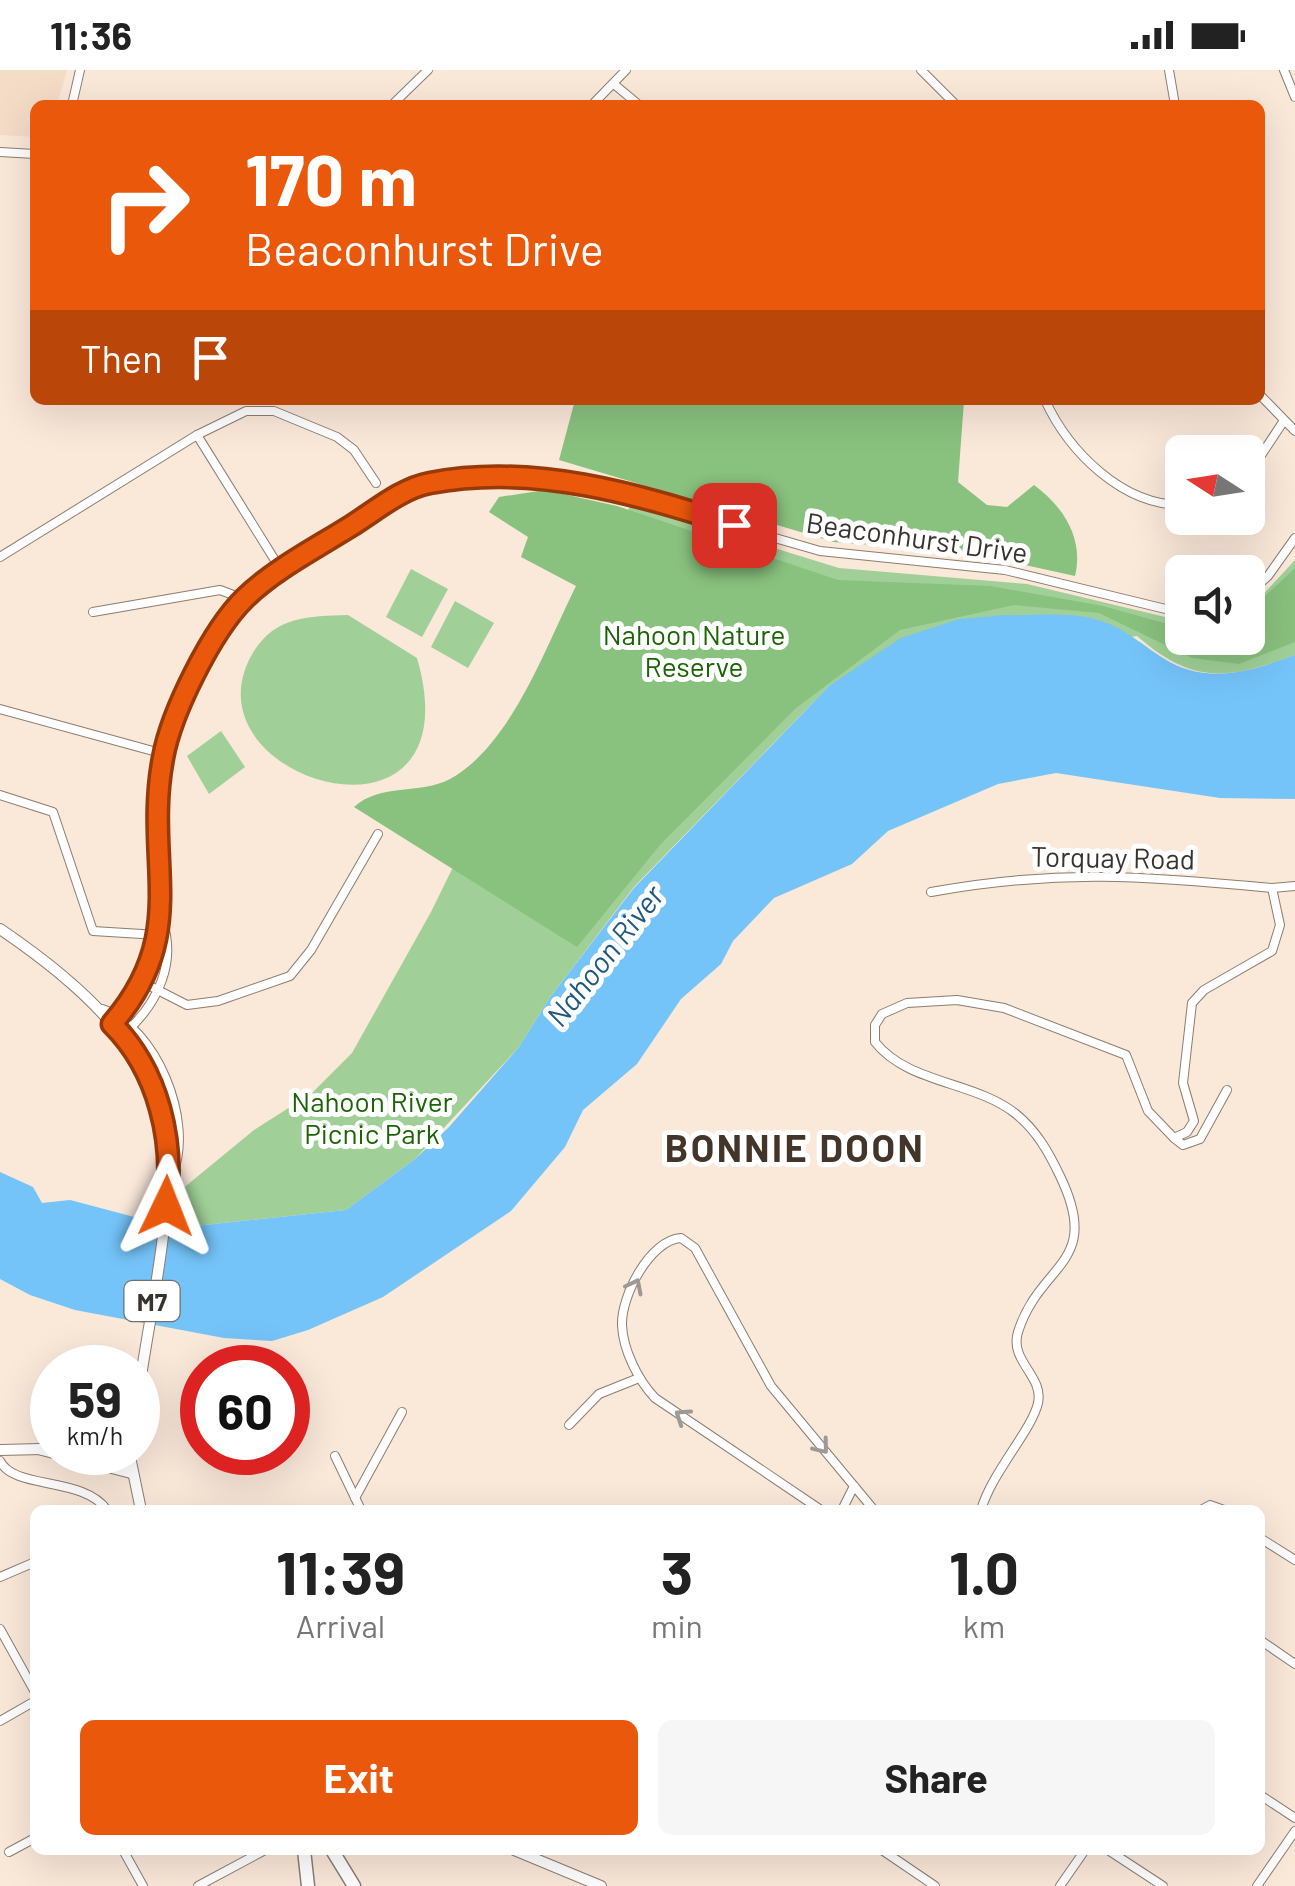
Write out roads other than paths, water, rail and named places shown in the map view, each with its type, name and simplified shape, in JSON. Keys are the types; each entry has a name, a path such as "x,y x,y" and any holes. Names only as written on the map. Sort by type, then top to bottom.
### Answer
{"highway":[{"path":"305,1855 308,1886"},
{"path":"335,1855 354,1886"}],"main road":[{"name":"M7","path":"0,930 127,1031 161,1110 170,1178 145,1345"},
{"path":"0,1451 30,1450"},
{"path":"132,1475 141,1505"},
{"path":"526,1855 601,1886"}],"street":[{"path":"73,100 80,70"},
{"path":"397,100 428,70"},
{"path":"598,100 626,70"},
{"path":"921,70 951,100"},
{"path":"1168,70 1174,100"},
{"path":"1284,70 1295,97"},
{"path":"615,85 632,100"},
{"path":"0,152 30,154"},
{"path":"1265,401 1295,431"},
{"path":"1048,405 1077,449 1117,484 1136,496 1165,502"},
{"path":"0,557 198,435 246,411 274,412 346,443 376,483"},
{"path":"1265,449 1283,422"},
{"path":"198,435 281,570"},
{"name":"Beaconhurst Drive","path":"116,1020 144,983 158,936 164,754 198,672 244,599 281,570 398,496 427,483 550,479 618,491 820,551 1005,570 1165,609"},
{"path":"1265,579 1295,538"},
{"path":"94,612 220,590 244,599"},
{"path":"0,709 164,754"},
{"path":"0,795 53,812 92,932 158,936"},
{"path":"144,983 188,1006 225,999 290,976 311,950 378,834"},
{"name":"Torquay Road","path":"930,892 1018,877 1090,874 1272,888 1295,886"},
{"path":"1174,1138 1187,1132 1194,1121 1183,1083 1191,1007 1204,990 1272,951 1280,925 1272,888"},
{"name":"Beaconhurst Drive","path":"127,1031 159,991 168,942 161,918"},
{"path":"983,1505 999,1467 1026,1426 1039,1395 1017,1352 1018,1333 1074,1244 1076,1214 1048,1152 1024,1120 990,1098 892,1058 875,1042 878,1020 886,1011 907,1003 980,1001 1103,1042 1129,1058 1146,1106 1183,1145 1200,1139 1227,1090"},
{"path":"814,1505 655,1398 640,1378 623,1332 625,1308 657,1247 681,1238 702,1258 771,1386 870,1505"},
{"path":"569,1425 599,1394 640,1378"},
{"path":"355,1498 402,1412"},
{"path":"334,1456 358,1505"},
{"path":"0,1461 9,1473 77,1489 100,1505"},
{"path":"844,1505 854,1486"},
{"path":"1265,1541 1295,1560"},
{"path":"0,1577 30,1564"},
{"path":"0,1630 30,1683"},
{"path":"1265,1643 1295,1664"},
{"path":"0,1721 30,1704"},
{"path":"1265,1797 1295,1818"},
{"path":"1257,1886 1295,1831"},
{"path":"10,1852 30,1841"},
{"path":"126,1855 143,1886"},
{"path":"198,1886 256,1855"},
{"path":"889,1855 935,1886"},
{"path":"1060,1886 1082,1855"},
{"path":"1116,1855 1163,1886"}],"water":[{"name":"Nahoon River","path":"1070,615 1101,621 1179,667 1196,672 1229,673 1295,655 1295,799 1220,798 1056,773 998,784 888,831 852,864 774,898 733,941 721,964 681,999 637,1064 583,1110 565,1147 511,1211 383,1297 308,1330 272,1341 224,1338 75,1310 30,1295 0,1279 0,1172 33,1187 42,1203 70,1200 176,1228 346,1210 415,1159 449,1127 519,1047 551,996 634,888 829,686 901,638 959,619"}],"district":[{"name":"BONNIE DOON","path":"795,1147"}],"park label":[{"name":"Nahoon Nature Reserve","path":"694,650"},
{"name":"Nahoon River Picnic Park","path":"372,1117"}]}
